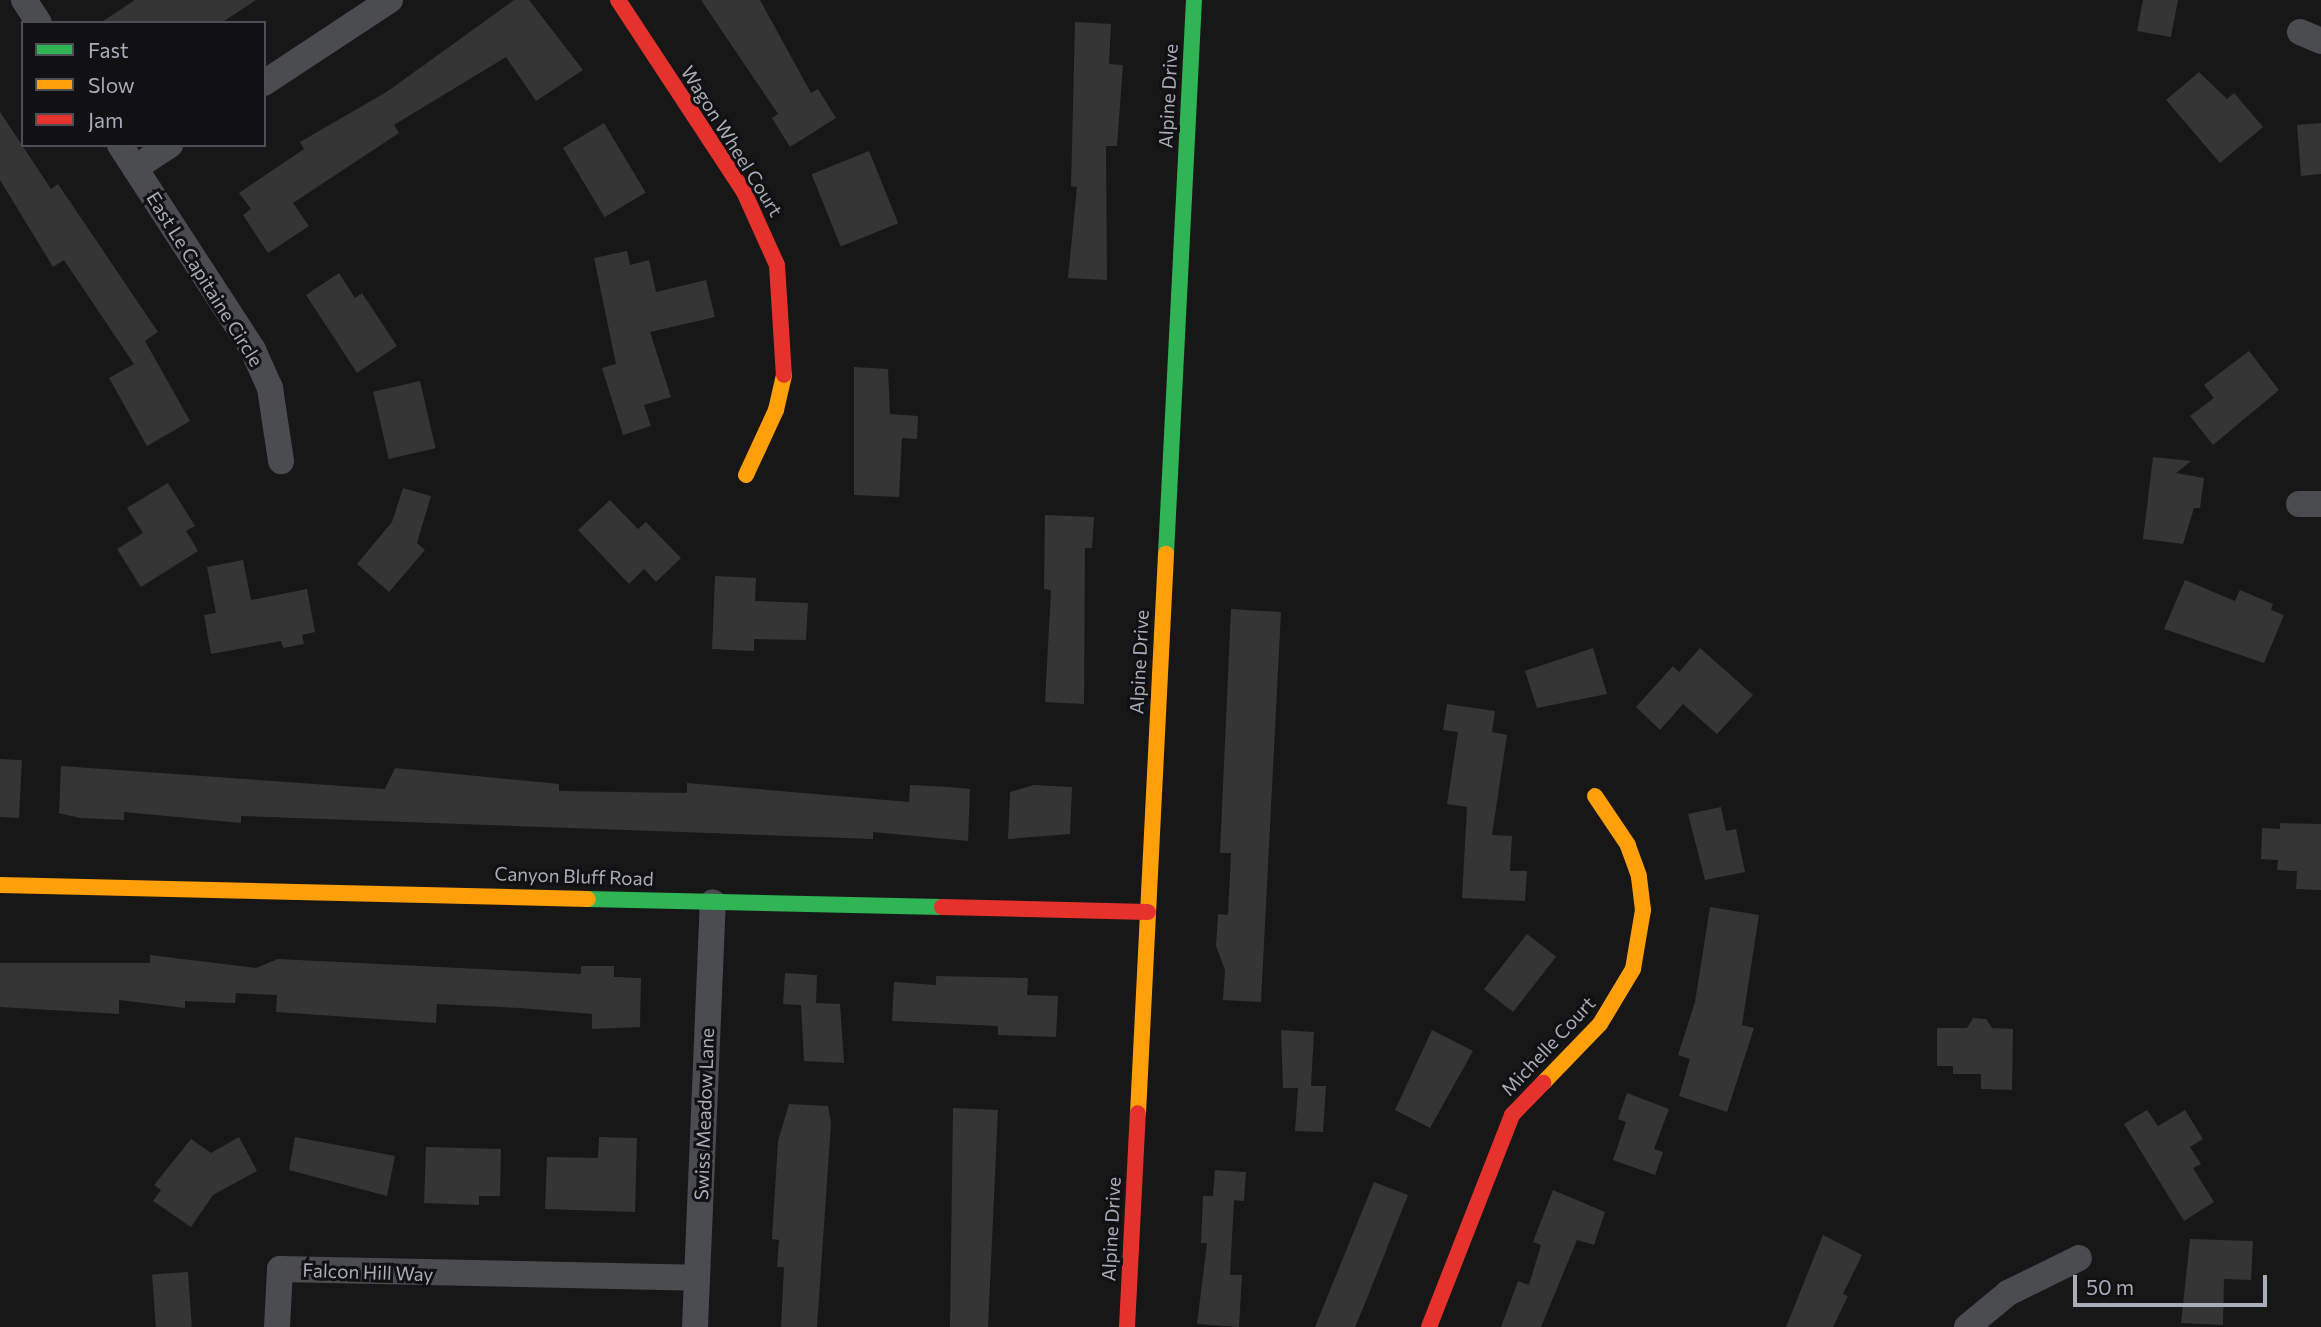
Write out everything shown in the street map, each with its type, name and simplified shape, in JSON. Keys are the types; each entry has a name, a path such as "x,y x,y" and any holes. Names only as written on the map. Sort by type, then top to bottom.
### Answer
{"street":[{"path":"24,0 38,21"},
{"path":"266,82 390,0"},
{"name":"Wagon Wheel Court","path":"618,0 744,192 777,265 784,373 764,440 746,475"},
{"name":"Alpine Drive","path":"1127,1327 1194,0"},
{"name":"East Le Capitaine Circle","path":"121,147 253,350 270,388 281,461"},
{"path":"135,168 167,147"},
{"name":"Michelle Court","path":"1429,1327 1512,1115 1600,1024 1633,969 1643,910 1639,876 1628,845 1595,796"},
{"name":"Canyon Bluff Road","path":"0,885 1147,912"},
{"name":"Swiss Meadow Lane","path":"695,1327 713,901"},
{"path":"1967,1327 2026,1282 2079,1258"},
{"name":"Falcon Hill Way","path":"277,1327 280,1269 698,1278"}],"building":[{"path":"135,0 256,0 224,21 103,21"},
{"path":"514,0 529,0 583,70 536,101 506,57 394,125 399,133 293,203 309,226 268,253 243,215 251,209 239,193 304,149 300,142 388,91"},
{"path":"701,0 760,0 811,93 818,89 836,118 790,147 772,118 778,114"},
{"path":"2143,0 2178,0 2171,37 2137,31"},
{"path":"1075,22 1111,24 1109,64 1123,65 1117,146 1106,146 1107,280 1068,278 1077,187 1071,186"},
{"path":"2199,72 2227,99 2234,93 2263,127 2220,163 2166,100"},
{"path":"0,112 51,189 58,184 158,332 145,341 190,421 147,446 109,378 134,364 64,260 53,267 0,180"},
{"path":"604,123 646,192 605,217 563,148"},
{"path":"2321,123 2321,174 2301,176 2297,125"},
{"path":"869,151 898,223 841,247 812,174"},
{"path":"627,251 630,265 649,260 656,292 706,280 715,317 650,332 671,397 644,405 651,426 623,435 602,368 616,364 594,258"},
{"path":"339,273 355,298 362,293 397,346 357,373 306,295"},
{"path":"2249,351 2279,390 2213,445 2190,416 2214,398 2204,385"},
{"path":"854,367 888,369 890,414 918,416 917,439 902,438 899,497 854,495"},
{"path":"420,381 436,448 389,459 373,392"},
{"path":"2153,457 2191,461 2176,473 2204,478 2200,508 2194,508 2183,544 2143,539"},
{"path":"168,483 195,526 186,531 198,551 141,587 117,549 143,533 127,508"},
{"path":"403,488 431,496 417,543 425,550 389,592 357,564 392,522"},
{"path":"610,500 638,529 646,522 681,558 656,582 644,569 629,584 578,530"},
{"path":"1045,515 1094,517 1092,548 1085,548 1084,704 1045,702 1051,590 1044,589"},
{"path":"243,560 251,600 307,589 315,632 302,635 304,644 283,648 281,641 211,654 204,615 216,613 207,567"},
{"path":"715,576 756,578 755,601 808,603 806,640 754,639 754,651 712,649"},
{"path":"2185,580 2235,601 2240,590 2273,604 2271,610 2284,615 2264,663 2164,629"},
{"path":"1231,609 1281,612 1261,1002 1223,1000 1225,970 1216,946 1218,914 1228,915 1231,853 1220,853"},
{"path":"1593,648 1607,694 1537,708 1525,671"},
{"path":"1700,648 1753,695 1717,734 1683,704 1660,730 1636,707 1673,666 1679,672"},
{"path":"1447,704 1495,711 1492,732 1507,735 1492,835 1512,836 1510,871 1527,871 1525,901 1462,898 1467,807 1447,804 1458,732 1443,730"},
{"path":"0,759 22,760 19,818 0,817"},
{"path":"61,766 385,789 395,768 559,784 559,791 687,793 687,783 909,802 910,785 949,787 970,789 968,841 873,832 873,839 241,816 241,823 124,812 124,820 80,818 59,813"},
{"path":"1034,785 1072,787 1070,834 1008,839 1010,792"},
{"path":"1721,807 1726,831 1736,829 1745,872 1705,880 1688,814"},
{"path":"2280,823 2321,824 2321,890 2296,889 2297,871 2277,870 2278,860 2261,859 2262,828 2280,829"},
{"path":"1710,907 1759,915 1742,1025 1754,1028 1727,1112 1679,1096 1690,1059 1678,1055 1695,1002"},
{"path":"1527,934 1556,957 1513,1012 1484,989"},
{"path":"150,955 256,968 278,959 581,974 581,966 614,966 614,977 641,978 640,1027 592,1029 592,1014 437,1004 436,1023 276,1012 277,995 236,993 235,1003 185,1001 185,1008 119,1000 119,1014 0,1007 0,963 150,963"},
{"path":"785,973 817,975 816,1003 840,1004 844,1063 804,1061 801,1005 783,1004"},
{"path":"936,976 1028,978 1027,995 1058,996 1056,1037 998,1035 998,1026 892,1021 894,982 936,985"},
{"path":"1973,1018 1986,1019 1992,1028 2013,1029 2012,1090 1981,1089 1981,1074 1953,1074 1953,1066 1937,1066 1937,1028 1967,1028"},
{"path":"1281,1030 1314,1032 1311,1086 1326,1086 1323,1132 1295,1131 1298,1088 1283,1088"},
{"path":"1432,1030 1473,1051 1430,1128 1395,1110"},
{"path":"1627,1093 1669,1109 1654,1149 1663,1152 1655,1175 1613,1160 1626,1122 1618,1119"},
{"path":"789,1104 828,1106 831,1123 817,1327 781,1327 784,1267 777,1267 779,1240 772,1239 778,1141"},
{"path":"953,1108 998,1110 988,1327 950,1327"},
{"path":"2147,1110 2158,1126 2185,1110 2203,1139 2190,1147 2201,1164 2193,1168 2214,1202 2184,1221 2124,1124"},
{"path":"239,1137 257,1171 213,1195 191,1227 153,1201 161,1190 154,1185 191,1139 211,1153"},
{"path":"295,1137 395,1156 387,1196 289,1170"},
{"path":"599,1137 637,1138 635,1212 545,1209 547,1157 598,1158"},
{"path":"426,1147 501,1149 500,1196 479,1196 479,1205 424,1203"},
{"path":"1215,1170 1246,1172 1244,1201 1234,1200 1230,1275 1242,1275 1239,1327 1197,1324 1207,1243 1201,1243 1203,1196 1213,1196"},
{"path":"1374,1182 1408,1195 1366,1301 1355,1327 1315,1327"},
{"path":"1553,1190 1605,1212 1594,1245 1577,1240 1541,1327 1501,1327 1518,1281 1529,1285 1541,1245 1533,1242"},
{"path":"1823,1235 1862,1255 1843,1294 1848,1296 1833,1327 1786,1327"},
{"path":"2190,1239 2253,1241 2251,1280 2224,1279 2223,1325 2181,1323"},
{"path":"188,1272 192,1327 156,1327 152,1275"}],"traffic: fast":[{"path":"1166,554 1194,0"},
{"path":"588,899 942,907"}],"traffic: slow":[{"path":"746,475 776,410 784,375"},
{"path":"1138,1113 1166,554"},
{"path":"1543,1083 1600,1024 1633,969 1643,910 1639,876 1628,845 1595,796"},
{"path":"0,885 588,899"}],"traffic: jam":[{"path":"618,0 744,192 777,265 784,375"},
{"path":"942,907 1148,912"},
{"path":"1429,1327 1512,1115 1543,1083"},
{"path":"1127,1327 1138,1113"}]}
